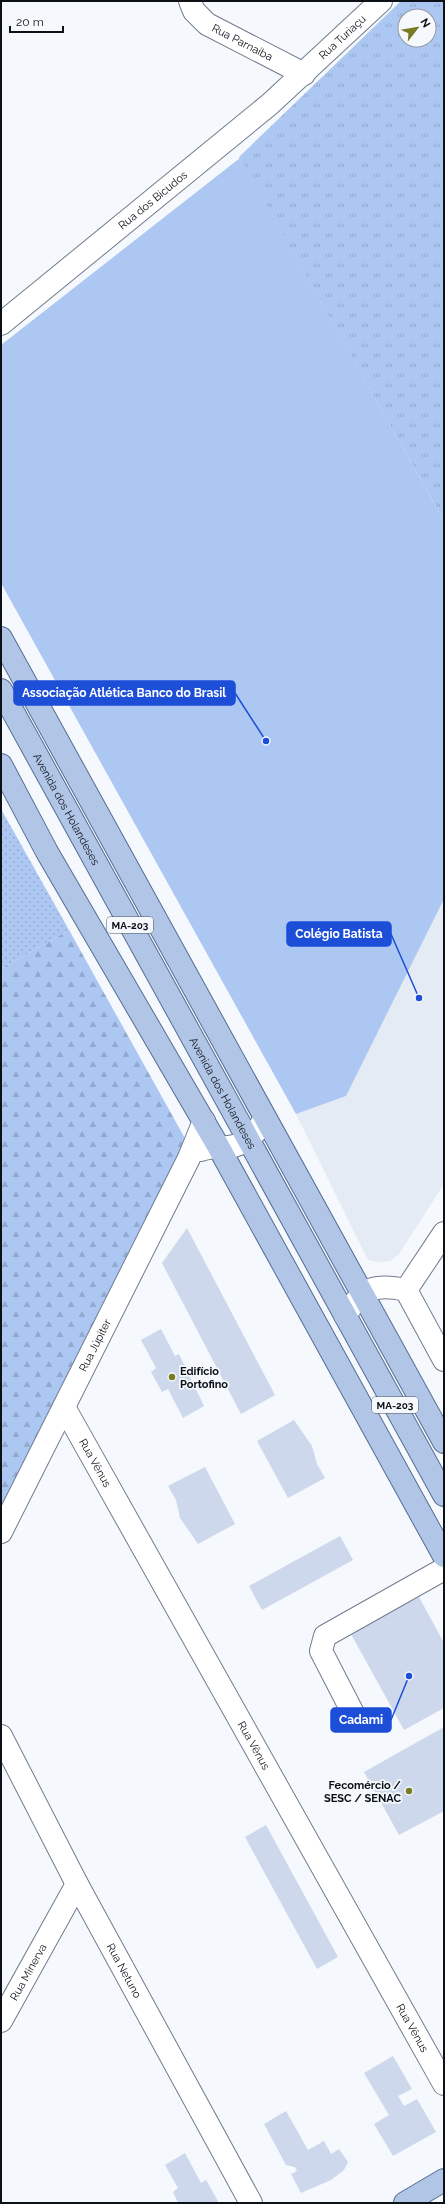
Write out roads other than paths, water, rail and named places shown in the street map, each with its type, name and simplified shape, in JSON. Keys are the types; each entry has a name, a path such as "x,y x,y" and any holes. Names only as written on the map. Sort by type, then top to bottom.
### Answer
{"main road":[{"name":"MA-203","path":"1,638 444,1442"},
{"name":"Avenida dos Holandeses","path":"1,690 7,708 248,1139 444,1495"},
{"path":"1,765 47,852 204,1121 444,1556"},
{"path":"426,1461 424,1493 427,1525"},
{"path":"405,2203 444,2180"}],"street":[{"name":"Rua Parnaíba","path":"190,1 194,11 207,24 304,74"},
{"name":"Rua Turiaçu","path":"304,74 381,1"},
{"name":"Rua dos Bicudos","path":"1,324 270,104 304,74"},
{"path":"189,1158 202,1150 218,1146 236,1145 248,1139 256,1132 265,1118"},
{"name":"Rua Júpiter","path":"1,1532 189,1158 204,1121"},
{"path":"406,1290 444,1233"},
{"path":"345,1315 362,1294 375,1287 383,1286 406,1290"},
{"path":"406,1290 444,1360"},
{"name":"Rua Vênus","path":"64,1407 444,2084"},
{"path":"356,1717 321,1651 325,1636 444,1569"},
{"name":"Rua Netuno","path":"1,1736 94,1916 251,2203"},
{"name":"Rua Minerva","path":"1,2021 77,1884"},
{"name":"Rua Minerva","path":"55,1923 64,1915 77,1910 94,1916"}],"place":[{"name":"Associação Atlética Banco do Brasil","path":"266,741"},
{"name":"Colégio Batista","path":"419,998"},
{"name":"Edifício Portofino","path":"172,1377"},
{"name":"Cadami","path":"409,1676"},
{"name":"Fecomércio / SESC / SENAC","path":"409,1791"}]}
